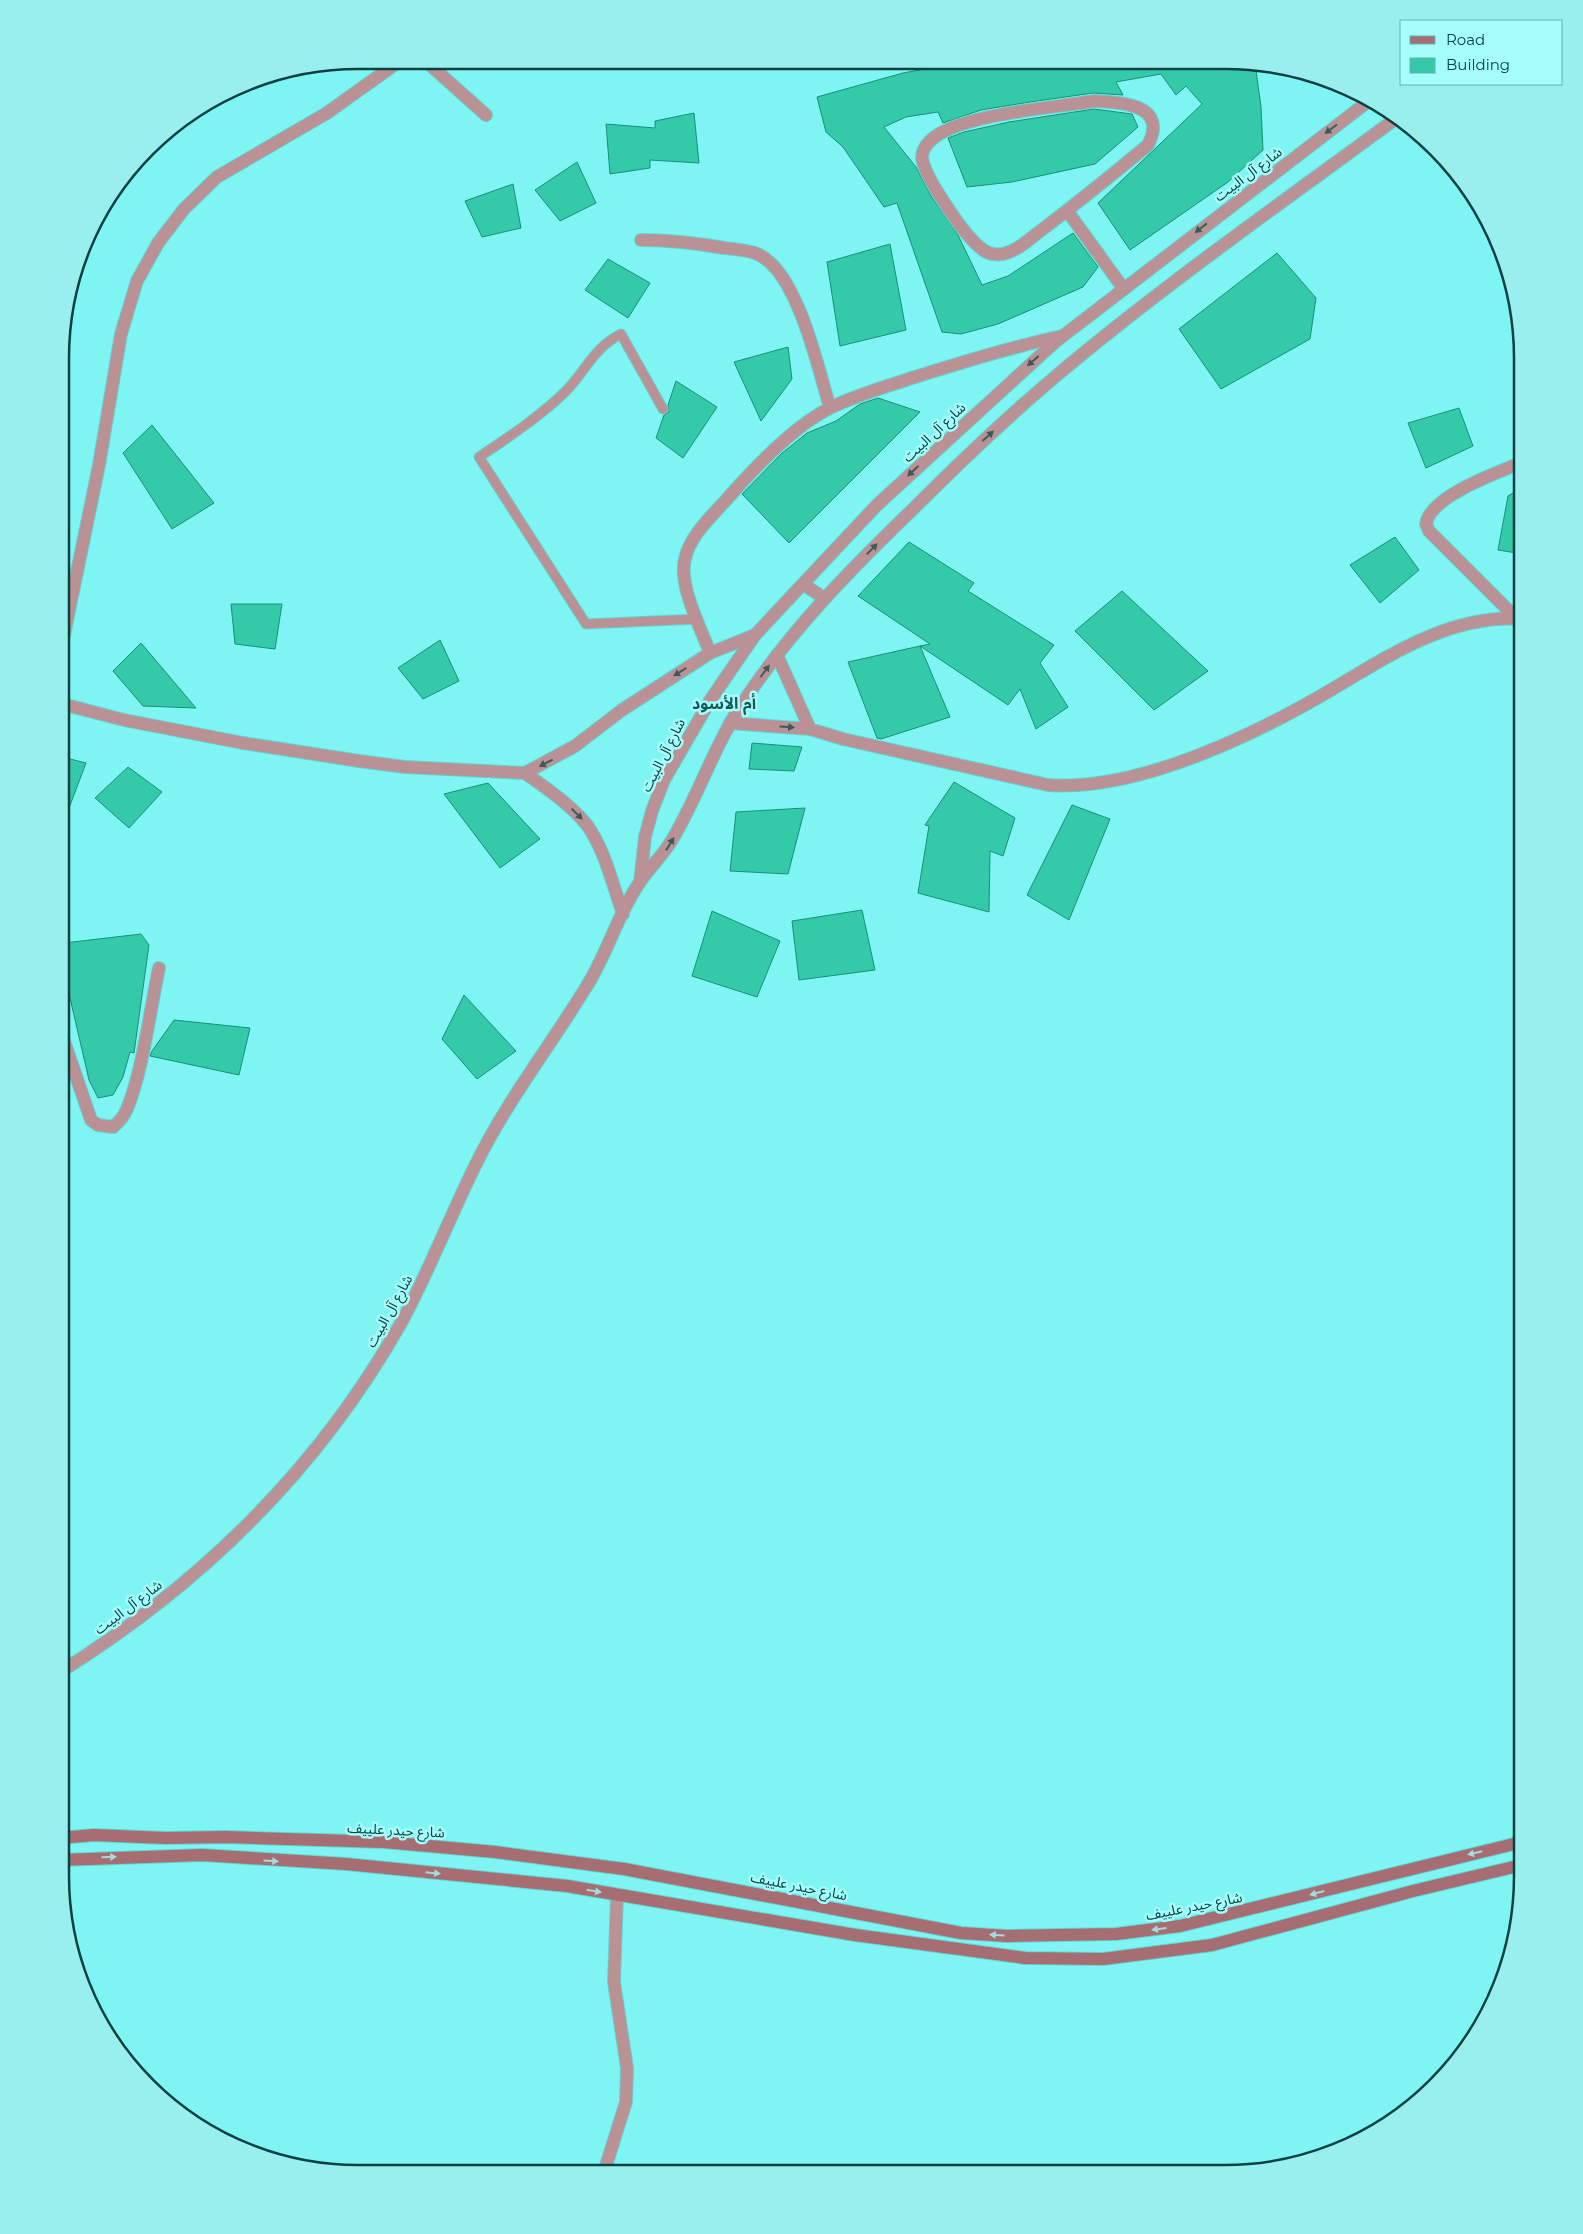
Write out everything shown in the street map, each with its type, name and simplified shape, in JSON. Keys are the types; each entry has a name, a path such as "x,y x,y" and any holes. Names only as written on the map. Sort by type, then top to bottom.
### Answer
{"main road":[{"name":"شارع حيدر علييف","path":"69,1837 94,1835 165,1838 226,1836 384,1842 494,1852 624,1869 937,1929 1007,1936 1116,1934 1180,1926 1514,1844"},
{"path":"69,1859 149,1855 346,1864 567,1886 936,1947 1024,1958 1103,1959 1212,1945 1423,1888 1514,1867"}],"street":[{"path":"69,611 97,474 121,334 137,281 158,243 184,209 217,177 327,113 388,69"},
{"path":"435,69 486,115"},
{"path":"1094,101 1122,102 1138,106 1153,124 1153,135 1148,144 1068,212 1020,247 1005,254 994,255 969,236 947,205 926,171 922,156 924,149 937,135 982,119 1094,101"},
{"name":"شارع آل البيت","path":"640,882 645,837 652,811 664,780 711,699 755,635 877,505 988,401 1062,336 1364,104"},
{"name":"شارع آل البيت","path":"69,1666 159,1604 232,1542 296,1474 344,1414 401,1322 496,1126 590,982 640,882 671,842 730,723 777,655 824,598 969,453 1056,376 1194,267 1392,121"},
{"path":"1068,212 1123,288"},
{"path":"641,240 680,240 756,253 769,264 794,295 830,408"},
{"path":"710,653 684,577 684,560 690,545 704,525 757,465 813,418 830,408 873,391 1008,347 1062,336"},
{"path":"1514,466 1483,479 1451,496 1431,512 1426,524 1429,531 1514,613"},
{"path":"803,584 824,598"},
{"path":"730,723 810,728 843,739 1048,785 1072,787 1097,784 1195,756 1232,742 1340,685 1379,660 1416,641 1449,628 1514,619"},
{"path":"69,706 124,720 359,762 405,767 525,773 575,746 622,710 710,653 755,635"},
{"path":"777,655 810,728"},
{"path":"525,773 562,800 588,826 601,852 623,914"},
{"path":"69,1055 91,1120 98,1125 113,1127 120,1122 127,1110 140,1065 159,968"},
{"path":"606,2165 626,2102 627,2068 614,1982 617,1895"}],"lane":[{"path":"663,409 621,334 605,342 566,391 521,429 479,457 586,624 698,619"}],"building":[{"path":"925,69 1256,70 1261,107 1263,150 1228,182 1130,250 1098,203 1202,104 1186,86 1176,95 1161,74 1116,82 1123,95 1093,93 1030,102 981,110 943,123 938,112 906,117 884,127 916,167 931,196 958,235 982,285 1008,276 1073,233 1098,267 1083,287 998,324 961,334 942,332 897,203 884,207 843,147 826,132 817,97 903,73"},
{"path":"1094,109 1132,114 1138,127 1095,164 1012,182 967,187 948,138 964,132 1009,122"},
{"path":"694,113 699,163 650,160 650,168 610,174 606,124 655,128 655,121"},
{"path":"577,162 596,203 560,221 535,190"},
{"path":"513,184 521,228 482,237 465,201"},
{"path":"890,244 906,330 840,346 827,262"},
{"path":"1277,253 1316,298 1310,339 1221,389 1179,329"},
{"path":"608,259 650,283 628,318 585,290"},
{"path":"788,347 792,379 761,421 734,362"},
{"path":"676,381 717,407 683,458 656,438 664,415 669,412 668,405"},
{"path":"878,398 920,412 789,543 742,494 781,454 807,433 836,421 860,404"},
{"path":"1459,408 1473,446 1426,468 1408,423"},
{"path":"152,425 214,503 172,529 123,453"},
{"path":"1514,492 1514,553 1498,550 1508,496"},
{"path":"1395,537 1419,570 1380,603 1350,565"},
{"path":"909,542 974,583 968,591 1054,645 1040,663 1068,707 1036,729 1020,689 1008,705 920,646 930,644 858,596"},
{"path":"1122,591 1208,671 1154,710 1075,631"},
{"path":"231,604 282,604 275,649 235,644"},
{"path":"440,640 459,681 423,699 398,668"},
{"path":"141,643 196,708 143,706 113,671"},
{"path":"920,646 950,717 881,739 877,738 848,662"},
{"path":"752,743 802,747 794,771 749,769"},
{"path":"69,759 86,763 69,808"},
{"path":"128,767 162,792 129,828 95,798"},
{"path":"954,782 1015,818 1003,856 990,851 989,912 918,893 929,826 925,825"},
{"path":"488,783 540,839 500,868 444,794"},
{"path":"1072,805 1110,819 1069,920 1027,895"},
{"path":"805,808 788,874 730,871 736,812"},
{"path":"862,910 875,970 799,980 792,921"},
{"path":"712,911 780,941 757,997 692,976"},
{"path":"141,934 149,945 134,1053 130,1052 123,1077 113,1095 98,1098 89,1080 69,994 69,942"},
{"path":"464,995 516,1051 477,1079 442,1039"},
{"path":"174,1020 250,1028 239,1075 150,1056"}],"district":[{"name":"أم الأسود","path":"724,703"}]}
